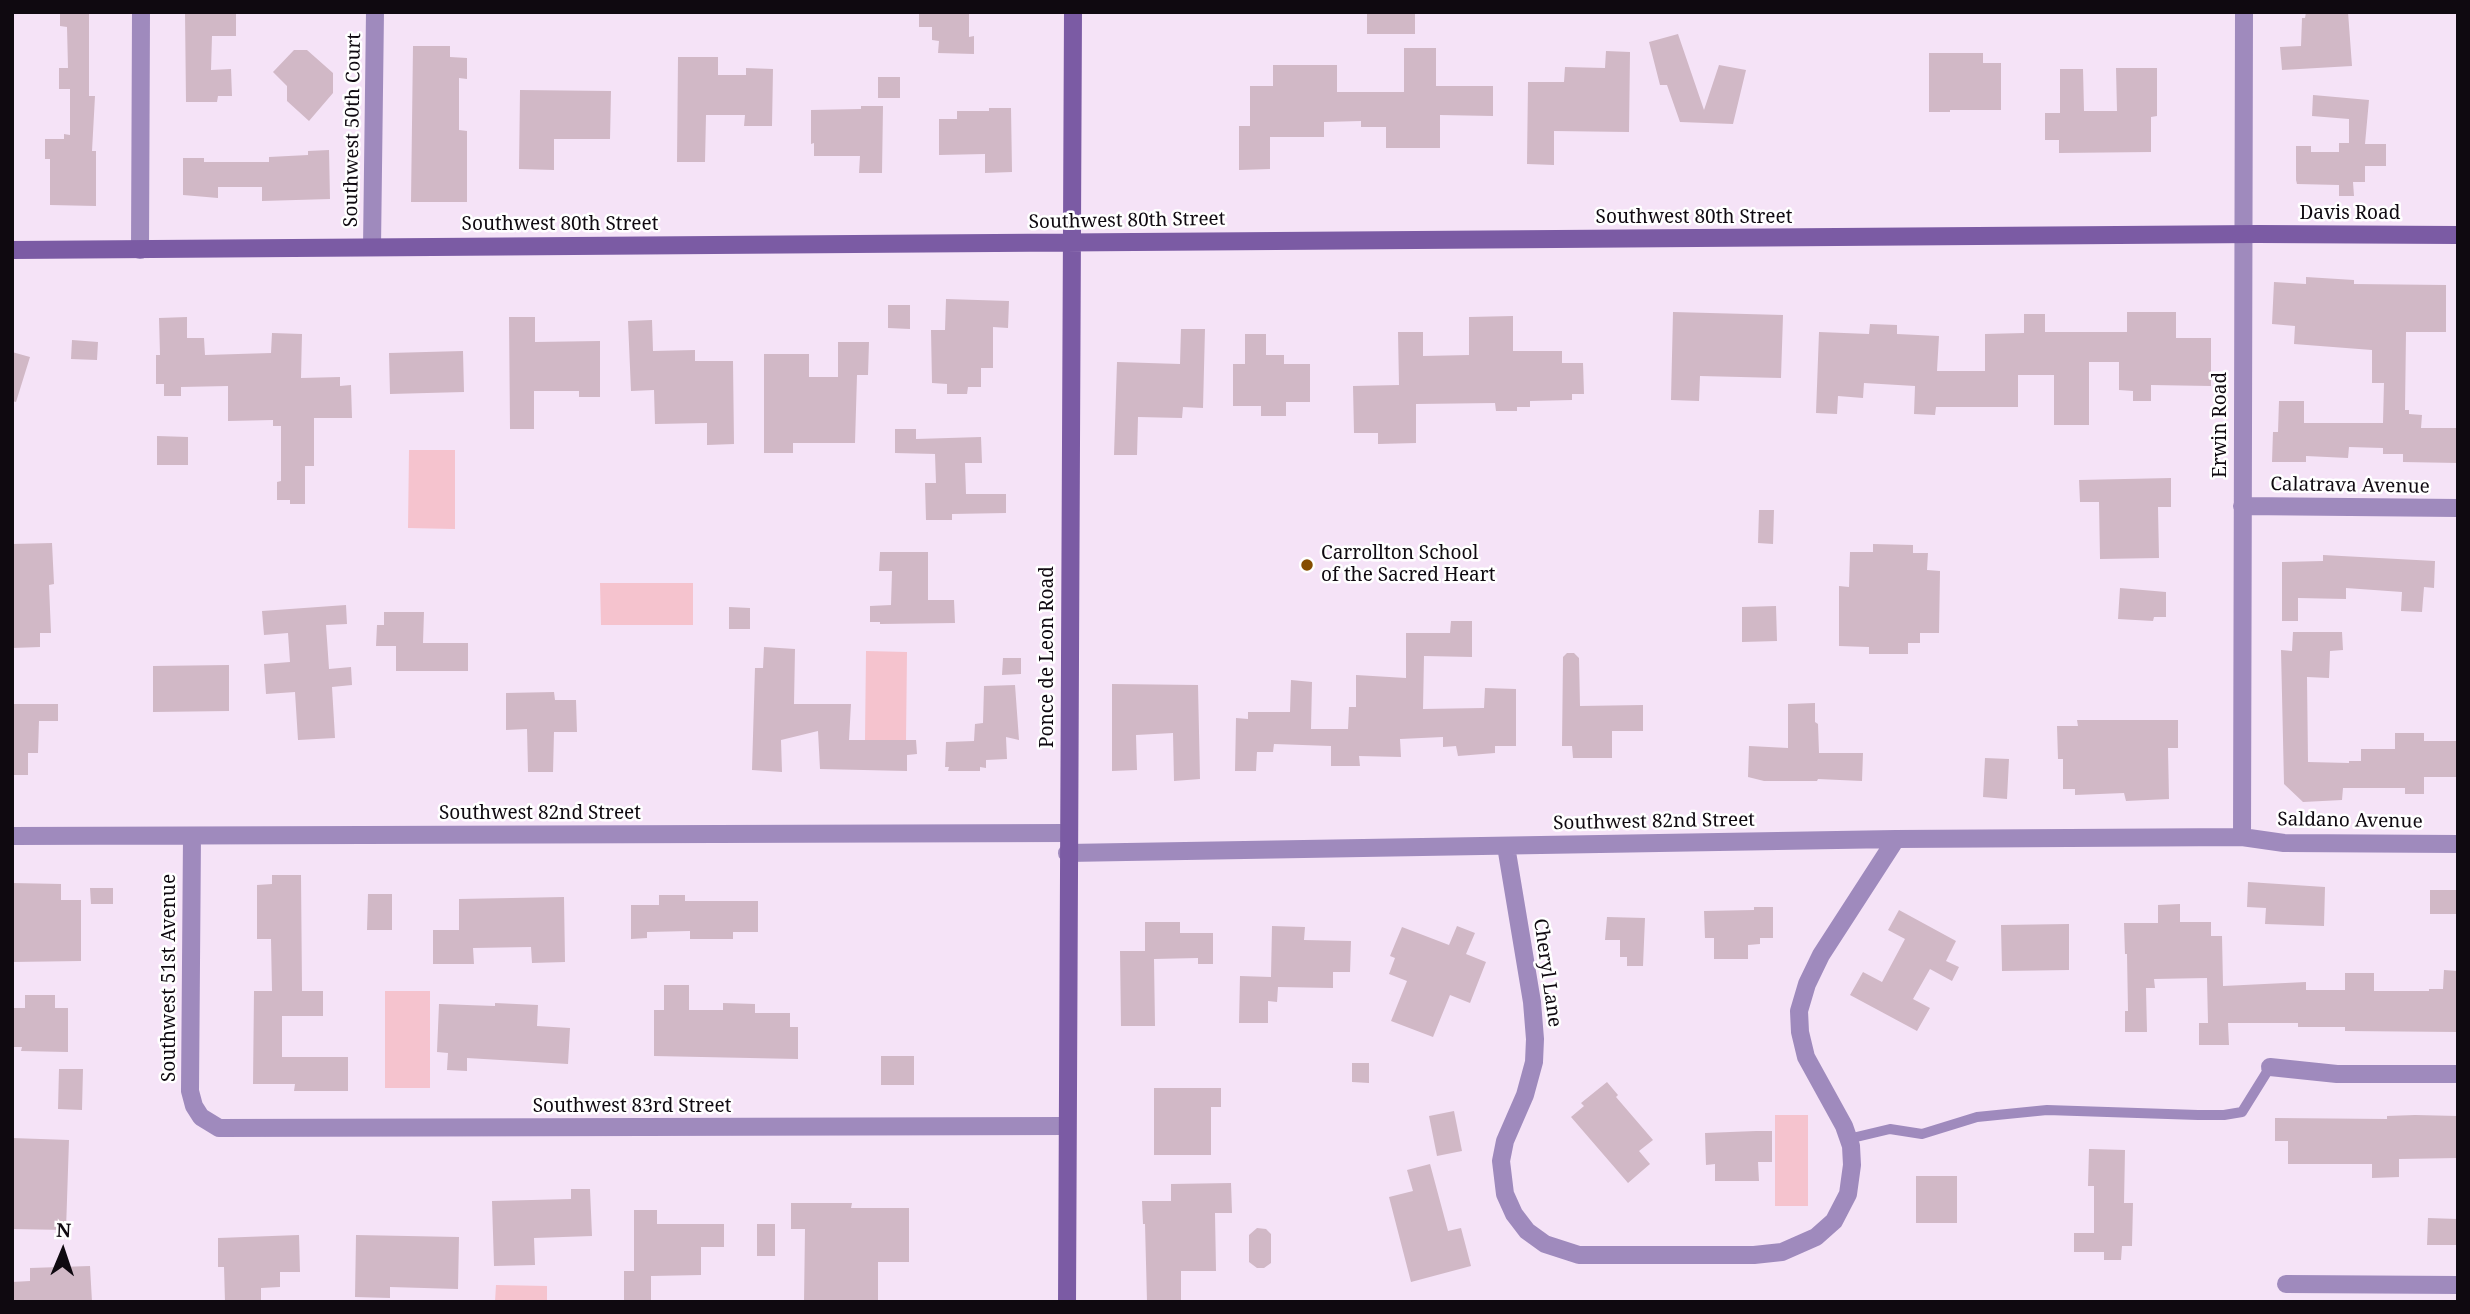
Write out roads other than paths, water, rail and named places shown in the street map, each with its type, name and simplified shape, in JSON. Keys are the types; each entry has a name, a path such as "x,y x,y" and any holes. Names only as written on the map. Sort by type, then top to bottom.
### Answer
{"street":[{"path":"140,250 141,12"},
{"name":"Southwest 50th Court","path":"372,247 375,12"},
{"name":"Ponce de Leon Road","path":"1067,1302 1073,12"},
{"name":"Erwin Road","path":"2242,838 2244,12"},
{"name":"Southwest 80th Street","path":"12,250 2242,235"},
{"name":"Davis Road","path":"2242,235 2458,235"},
{"name":"Calatrava Avenue","path":"2242,506 2458,508"},
{"name":"Southwest 82nd Street","path":"12,836 1068,833"},
{"name":"Southwest 51st Avenue","path":"192,836 190,1084 194,1106 201,1117"},
{"name":"Southwest 82nd Street","path":"1068,853 1896,839 2242,838"},
{"name":"Saldano Avenue","path":"2242,838 2284,843 2458,844"},
{"path":"1848,1139 1806,1057 1800,1031 1801,1003 1821,955 1896,839"},
{"name":"Cheryl Lane","path":"1506,846 1532,1002 1535,1039 1534,1062 1525,1095 1502,1152 1500,1171 1509,1206 1527,1231 1545,1244 1566,1252 1592,1256 1769,1254 1792,1249 1816,1237 1834,1221 1848,1194 1852,1165 1848,1139"},
{"path":"2270,1067 2337,1074 2458,1074"},
{"name":"Southwest 83rd Street","path":"201,1117 211,1125 232,1129 1066,1126"},
{"path":"2286,1284 2458,1285"}],"lane":[{"path":"1848,1139 1891,1129 1922,1134 1977,1118 2048,1110 2198,1115 2242,1112 2270,1067"}],"place":[{"name":"Carrollton School of the Sacred Heart","path":"1307,565"}]}
